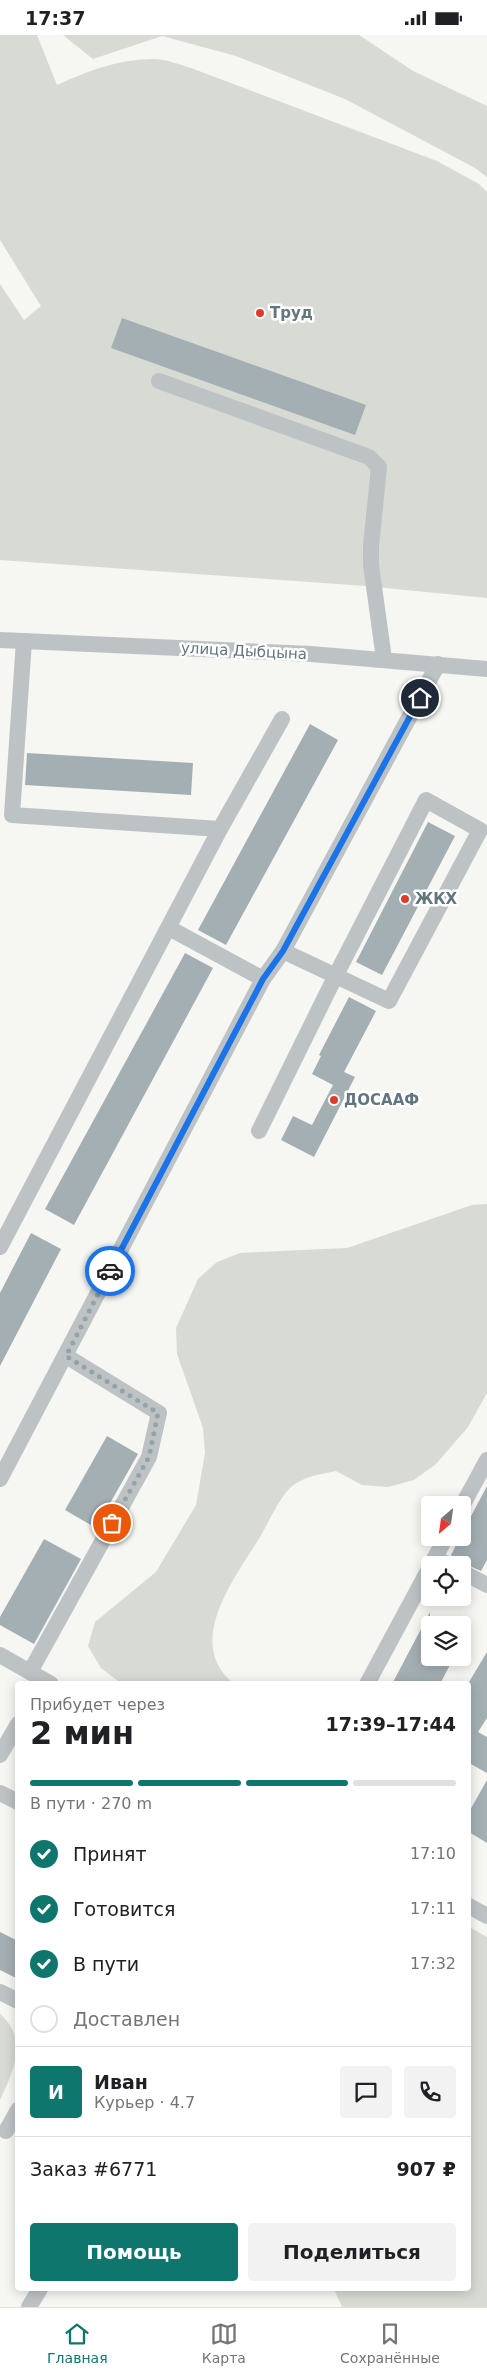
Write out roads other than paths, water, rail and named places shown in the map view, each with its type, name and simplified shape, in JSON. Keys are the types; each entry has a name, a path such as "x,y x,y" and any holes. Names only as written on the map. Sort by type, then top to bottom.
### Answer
{"street":[{"path":"159,381 369,457 376,462 380,467 371,546 371,565 384,659"},
{"name":"улица Дыбцына","path":"0,640 384,659 487,669"},
{"path":"24,641 12,815 220,829"},
{"path":"0,1479 263,979 283,951 438,664"},
{"path":"0,1247 220,829 282,719"},
{"path":"259,1131 336,975 426,800 480,830 389,1001 336,975 283,951"},
{"path":"169,928 263,979"},
{"path":"0,1655 41,1680 149,1457 158,1413 66,1356"},
{"path":"467,1496 487,1460"},
{"path":"471,1577 487,1585"},
{"path":"369,1681 421,1590"},
{"path":"0,1755 15,1728"},
{"path":"0,1793 15,1800"},
{"path":"471,1907 487,1916"},
{"path":"0,1992 15,2000"},
{"path":"6,2131 15,2115"},
{"path":"29,2307 39,2291"}],"place":[{"name":"Труд","path":"260,313"},
{"name":"ЖКХ","path":"405,899"},
{"name":"ДОСААФ","path":"334,1100"}]}
